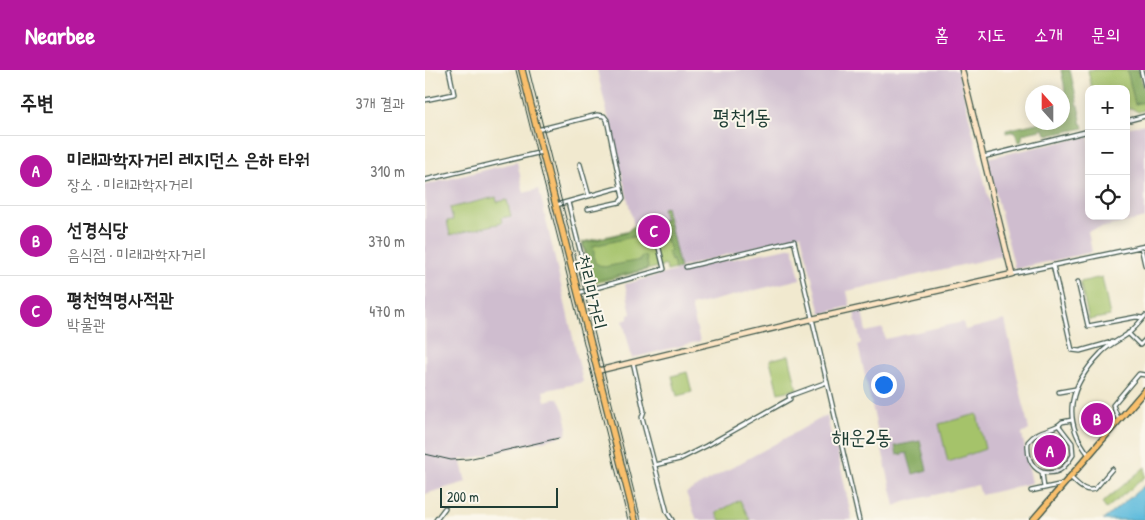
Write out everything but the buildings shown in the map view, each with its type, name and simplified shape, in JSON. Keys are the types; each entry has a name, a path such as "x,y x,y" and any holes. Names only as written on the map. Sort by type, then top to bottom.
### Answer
{"highway":[{"name":"천리마거리","path":"522,70 635,520"}],"main road":[{"path":"1033,520 1145,390"}],"street":[{"path":"425,100 454,94 449,70"},
{"path":"962,70 1012,274"},
{"path":"1141,70 1145,86"},
{"path":"537,130 597,115 604,116 607,120 623,198 620,202 589,209"},
{"path":"1130,120 1145,116"},
{"path":"983,157 1085,132"},
{"path":"425,180 543,152"},
{"path":"580,164 589,196"},
{"path":"555,205 621,187"},
{"path":"568,202 591,290"},
{"path":"686,267 794,241 859,520"},
{"path":"577,294 664,269 659,244"},
{"path":"597,371 812,319 1143,246 1145,265"},
{"path":"1053,266 1072,350 1080,351 1115,341"},
{"path":"1078,282 1088,326 1144,317"},
{"path":"1089,455 1077,438 1072,420 1071,404 1077,388 1085,373 1101,353 1128,333 1144,317"},
{"path":"1128,333 1140,345 1145,340"},
{"path":"633,362 644,411 642,417 667,512 672,520"},
{"path":"1119,420 1113,405 1139,374 1145,375"},
{"path":"655,465 681,459 790,399 789,396 827,382"},
{"path":"1059,392 1077,388"},
{"path":"1059,426 1072,443 1073,455 1058,472 1051,474 1042,472 1034,468 1029,459 1027,451 1028,442 1040,432 1059,426 1062,422 1072,420"},
{"path":"1070,477 1084,489 1092,491 1112,469"},
{"path":"1042,472 1044,488"},
{"path":"1031,491 1058,486 1066,482"},
{"path":"436,520 445,508"}],"shaded area":[{"path":"597,70 958,70 1002,256 847,291 850,306 821,314 801,234 679,268 635,230"},
{"path":"1145,124 1145,218 1088,231 1092,252 1015,269 987,158 1085,137 1085,220 1130,220 1130,127"},
{"path":"517,162 524,193 539,189 583,382 543,391 545,401 558,398 567,423 566,435 470,459 460,459 466,482 425,494 425,185"},
{"path":"793,247 800,279 691,306 700,341 632,358 623,321 628,319 628,315 631,314 625,284 683,269"},
{"path":"862,311 866,332 883,328 885,339 963,322 965,330 1005,320 1029,430 1022,434 1032,483 981,495 978,485 904,502 895,506 858,345 861,343 854,313"},
{"path":"827,415 833,445 836,444 852,520 697,520 686,493"}],"green space":[{"path":"1061,70 1070,70 1080,120 1084,128 1050,135 1046,134 1044,130 1070,130 1070,85 1064,84"},
{"path":"1088,70 1127,70 1135,104 1144,102 1145,110 1138,112 1130,108 1130,85 1091,85"},
{"path":"1127,70 1139,70 1145,94 1144,102 1135,104"},
{"path":"1025,126 1025,130 1040,130 1023,134 1021,142 1018,142 1015,131 1006,133 1006,130"},
{"path":"496,197 497,202 507,200 511,216 501,218 502,223 450,235 447,221 453,220 450,208"},
{"path":"666,207 680,269 675,270 673,260 671,261 668,252 671,250 666,241 662,221 665,220 662,208"},
{"path":"658,219 658,222 644,225 645,234 593,246 595,263 604,267 641,260 641,257 646,256 647,269 592,280 583,243 626,233 636,225"},
{"path":"667,219 679,268 667,271 666,265 592,284 582,242 634,230 643,224"},
{"path":"1102,277 1110,316 1089,320 1080,282"},
{"path":"789,355 797,389 778,393 770,360"},
{"path":"687,372 692,392 677,396 672,376"},
{"path":"977,414 985,449 948,462 939,424"},
{"path":"920,441 927,470 913,474 907,453 897,455 895,446"},
{"path":"1145,467 1145,477 1106,509 1102,503"},
{"path":"740,500 750,520 720,520 716,513"}],"water":[{"path":"1145,485 1145,520 1103,520"}],"tram line":[{"path":"516,70 628,520"},
{"path":"529,70 641,520"}],"railway":[{"path":"425,454 451,460 468,459 559,438"}],"place":[{"name":"평천혁명사적관","path":"654,231"},
{"name":"선경식당","path":"1097,419"},
{"name":"미래과학자거리 레지던스 은하 타워","path":"1050,451"}],"district":[{"name":"평천1동","path":"742,117"},
{"name":"해운2동","path":"862,437"}]}
